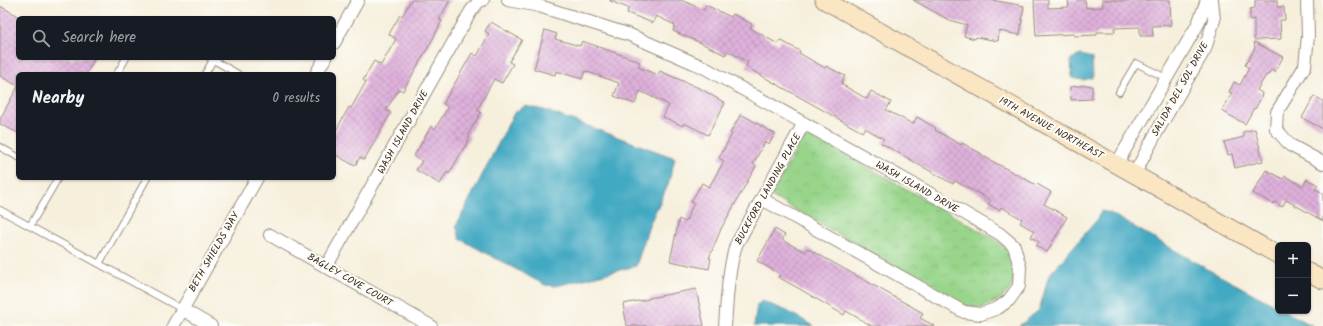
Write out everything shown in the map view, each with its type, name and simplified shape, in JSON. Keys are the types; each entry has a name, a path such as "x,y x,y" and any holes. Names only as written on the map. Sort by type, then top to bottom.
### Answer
{"street":[{"path":"336,39 358,0"},
{"name":"WASH ISLAND DRIVE","path":"326,267 471,11 480,0 483,0"},
{"name":"WASH ISLAND DRIVE","path":"508,0 539,6 630,35 704,67 1000,234 1014,246 1020,267 1019,286 1009,300 998,308 981,314 964,312 762,199"},
{"name":"19TH AVENUE NORTHEAST","path":"824,0 1275,253"},
{"name":"SALIDA DEL SOL DRIVE","path":"1116,165 1198,24 1207,0"},
{"name":"SALIDA DEL SOL DRIVE","path":"1134,175 1155,135 1171,126 1173,117 1172,107 1204,49 1214,20 1212,0"},
{"path":"1307,0 1308,36 1305,66 1277,112 1276,129 1290,145 1323,163"},
{"path":"317,72 324,60"},
{"path":"1166,78 1183,87"},
{"path":"1156,98 1172,107"},
{"name":"BUCKFORD LANDING PLACE","path":"725,326 728,283 736,244 804,123"},
{"name":"BETH SHIELDS WAY","path":"173,326 255,180"},
{"name":"BAGLEY COVE COURT","path":"270,235 431,326"},
{"path":"1311,274 1323,280"},
{"path":"182,309 211,326"}],"lane":[{"path":"118,72 125,60"},
{"path":"206,72 212,60"},
{"path":"214,60 235,72"},
{"path":"1119,92 1136,62 1166,78"},
{"path":"0,147 16,156"},
{"path":"30,226 56,180"},
{"path":"100,264 146,180"},
{"path":"0,210 182,309"}],"green space":[{"path":"806,132 996,240 1009,251 1014,268 1013,284 1005,295 995,302 981,308 966,306 771,196"}],"water":[{"path":"1081,55 1092,58 1093,78 1083,80 1072,78 1071,59"},
{"path":"525,106 544,110 675,158 668,185 650,223 636,266 556,286 545,285 460,239 456,226 514,113"},
{"path":"1101,211 1110,213 1209,270 1275,305 1275,314 1291,314 1313,326 1019,326 1039,310 1049,275 1096,221"},
{"path":"762,301 787,311 814,326 754,326 757,305"}],"building":[{"path":"411,0 450,0 439,20 442,21 403,91 399,89 386,110 391,113 364,160 360,157 355,166 336,155 336,130 349,107 351,108 366,82 363,80 374,61 381,65 396,39 389,34 400,15 402,16"},
{"path":"610,0 681,0 704,10 706,5 731,17 733,14 752,24 750,28 778,44 780,40 800,51 799,53 825,68 826,66 845,76 841,84 867,99 871,91 891,102 886,110 913,124 917,117 936,128 935,130 961,145 962,143 982,154 981,155 1051,192 1044,204 1067,217 1047,252 1036,246 1039,242 1031,237 1034,231 1020,223 1022,219 1001,207 999,210 988,204 991,200 955,181 953,184 881,143 884,139 865,128 862,132 746,67 748,62 728,51 725,55 673,31 675,25 656,16 653,23 627,13 628,8"},
{"path":"913,0 992,0 1024,6 1020,35 999,31 998,41 976,37 975,39 964,36 967,25 949,20"},
{"path":"1034,0 1048,0 1048,8 1069,7 1068,0 1085,0 1086,8 1103,7 1102,0 1170,0 1171,25 1152,26 1153,36 1140,36 1140,27 1114,28 1115,32 1097,32 1097,35 1074,36 1074,34 1036,36"},
{"path":"1255,0 1277,0 1277,7 1284,7 1285,20 1280,20 1281,39 1254,40 1254,19 1250,20 1250,9 1255,8"},
{"path":"0,6 18,16 16,16 16,60 94,60 87,72 16,72 16,85 0,76"},
{"path":"491,22 522,40 509,62 513,64 502,83 494,79 477,110 481,112 468,135 470,137 449,174 447,172 440,184 416,170 422,161 414,156 431,126 435,129 448,107 443,104 472,53 477,56 489,34 485,31"},
{"path":"545,30 557,34 555,39 580,46 582,41 640,62 638,67 658,75 660,71 701,89 725,103 708,135 684,123 683,126 663,117 669,105 640,91 635,104 614,96 619,83 585,71 582,79 556,71 555,75 534,69"},
{"path":"1254,42 1283,57 1275,72 1271,70 1268,75 1266,75 1257,90 1262,93 1261,98 1245,124 1222,111 1232,93 1229,92 1234,82 1240,85 1249,68 1245,65 1255,48"},
{"path":"1086,85 1092,86 1092,99 1071,100 1070,87"},
{"path":"16,90 16,132 0,124 0,119"},
{"path":"1314,96 1323,101 1323,129 1302,118"},
{"path":"741,114 775,134 769,144 765,142 753,164 756,166 721,229 709,258 711,258 709,269 670,261 679,219 685,222 694,203 691,202 702,183 709,187 724,161 719,158 732,134 730,133"},
{"path":"1255,129 1263,161 1235,168 1232,154 1228,155 1224,142 1244,137 1243,132"},
{"path":"1266,170 1283,179 1285,176 1303,186 1307,179 1318,185 1315,189 1323,193 1323,221 1286,200 1282,207 1274,202 1273,204 1253,193"},
{"path":"775,229 785,235 782,240 805,252 807,248 923,313 920,318 935,326 872,326 846,311 844,315 778,277 780,274 757,261"},
{"path":"696,289 704,326 627,326 623,304"}]}
